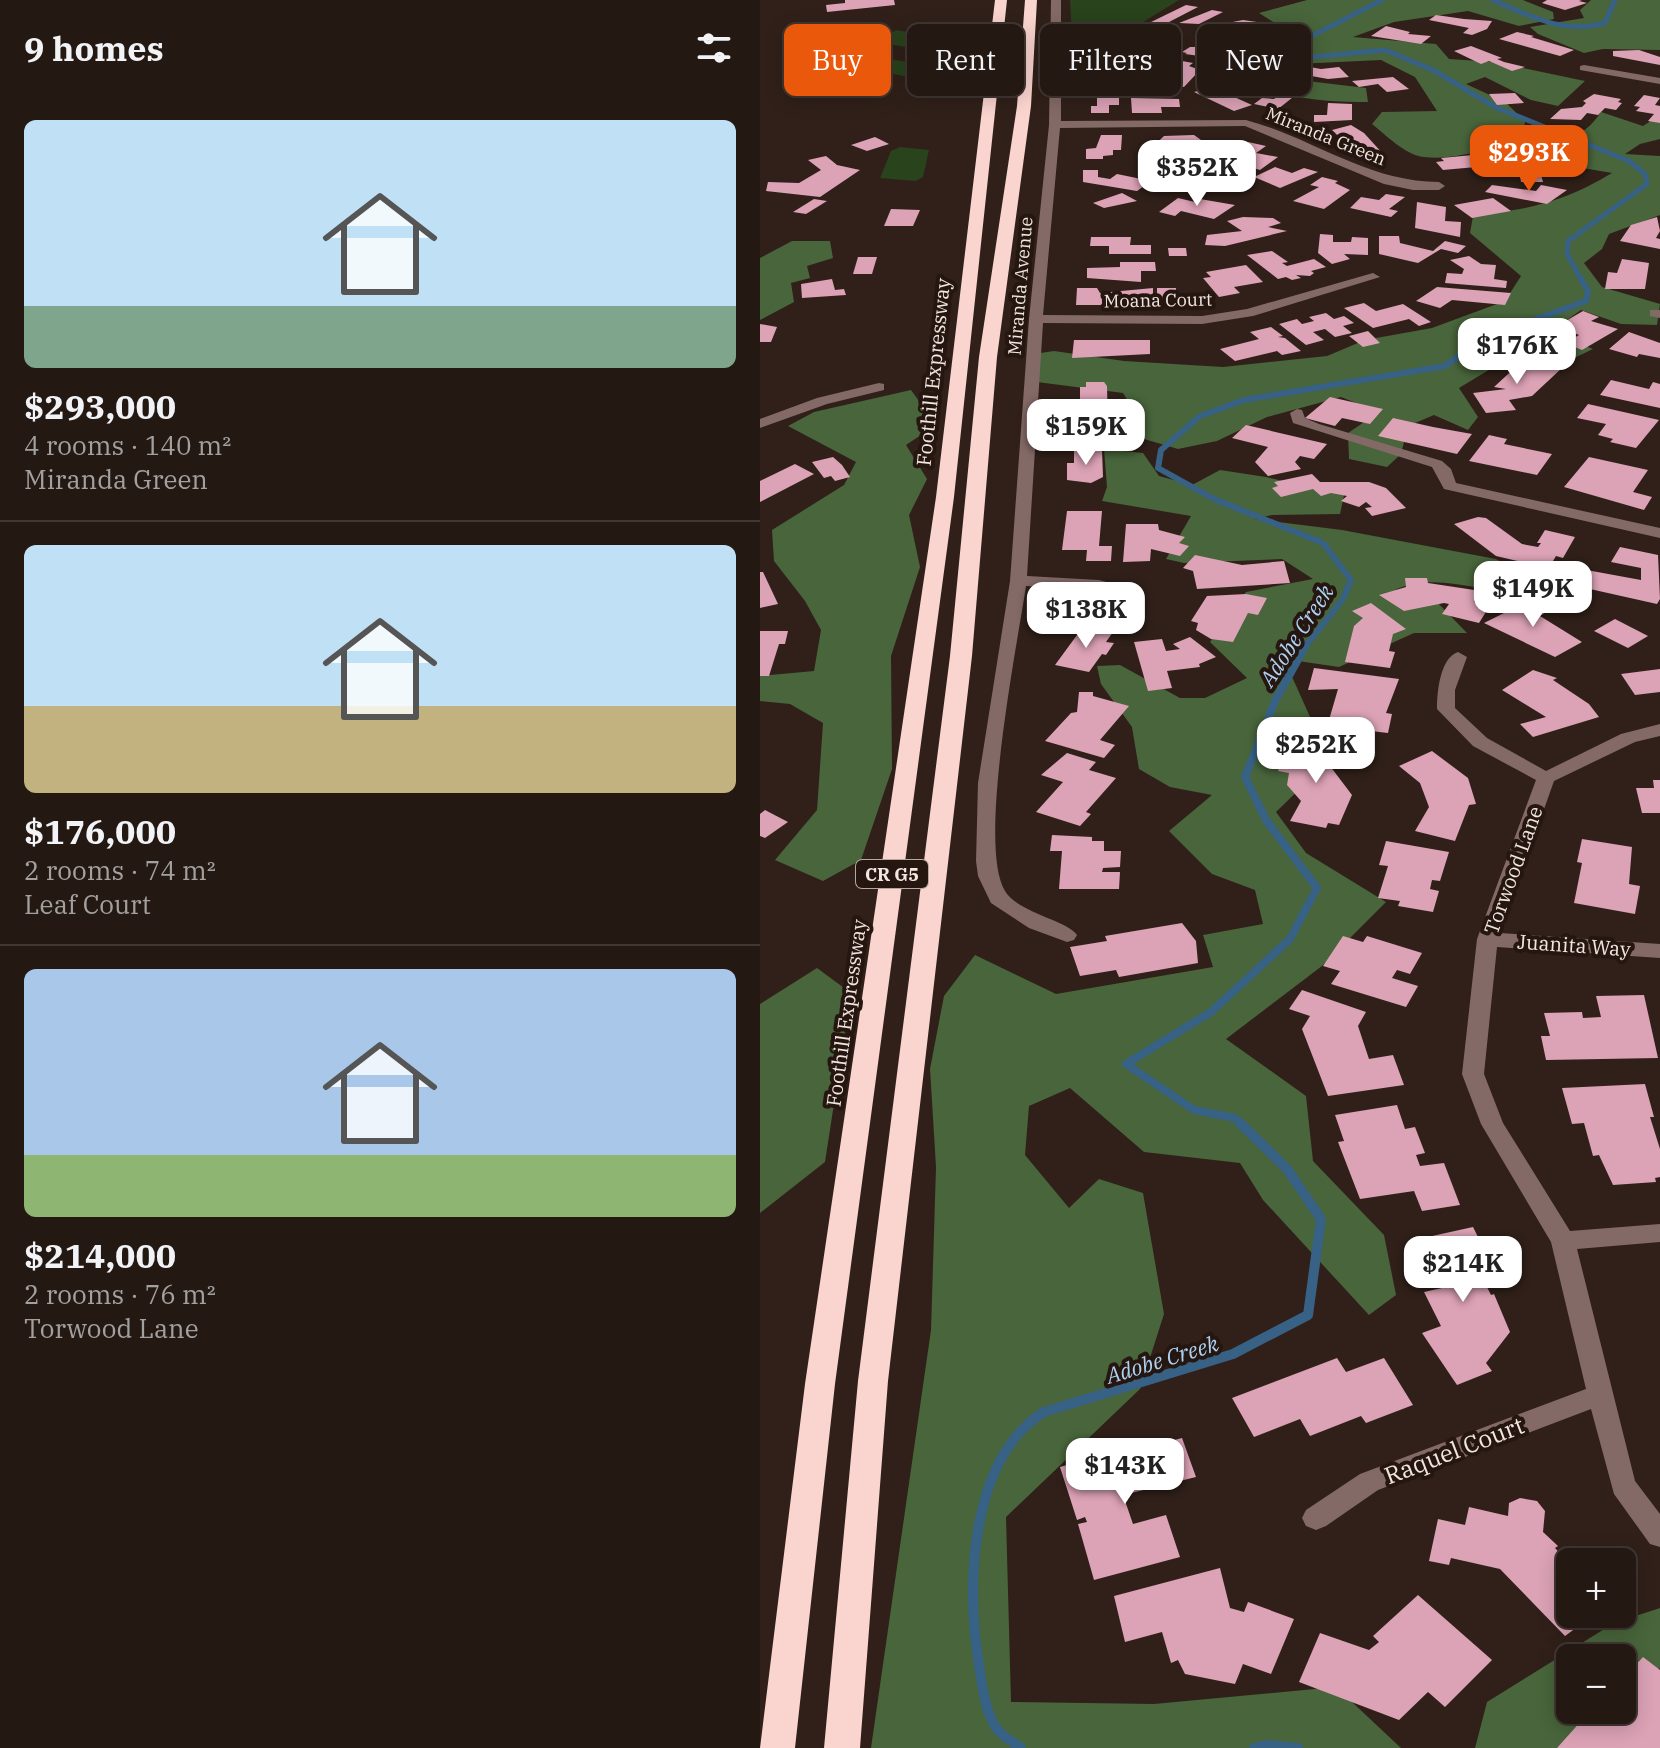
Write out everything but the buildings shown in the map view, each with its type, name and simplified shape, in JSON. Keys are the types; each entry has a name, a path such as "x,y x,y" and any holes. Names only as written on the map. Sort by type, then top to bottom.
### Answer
{"highway":[{"name":"Foothill Expressway","path":"777,1748 820,1384 945,497 1001,0"},
{"name":"CR G5","path":"842,1748 873,1381 961,656 988,357 1024,106 1031,0"}],"street":[{"name":"Miranda Avenue","path":"1056,0 1056,24"},
{"path":"1584,68 1660,81"},
{"name":"Miranda Avenue","path":"1056,96 1036,319 1018,581 987,783 986,861 998,898 1036,923 1067,935"},
{"name":"Miranda Green","path":"1055,125 1246,123 1267,129 1379,178 1439,186"},
{"name":"Moana Court","path":"1036,319 1202,320 1248,313 1373,277"},
{"path":"760,424 822,401 879,387"},
{"path":"1297,413 1298,420 1314,427 1437,464 1443,469 1450,486 1660,533"},
{"path":"1018,581 1099,585 1133,595"},
{"path":"1458,657 1446,690 1446,709 1480,742 1546,778 1628,738 1660,730"},
{"name":"Torwood Lane","path":"1546,778 1487,939 1473,1074 1492,1124 1563,1241 1623,1486 1660,1535"},
{"name":"Juanita Way","path":"1487,939 1660,951"},
{"path":"1563,1241 1660,1233"},
{"name":"Raquel Court","path":"1316,1518 1369,1482 1599,1395"}],"green space":[{"path":"1070,0 1179,0 1140,24 1071,24"},
{"path":"1307,0 1523,0 1553,12 1554,19 1519,26 1468,11 1394,22 1353,37 1436,44 1449,59 1494,62 1585,81 1558,106 1531,100 1485,77 1466,84 1505,102 1525,121 1523,140 1461,155 1424,157 1410,153 1372,124 1382,112 1437,111 1415,77 1381,60 1311,63 1311,24 1277,24 1259,13"},
{"path":"1591,0 1660,0 1660,50 1603,49 1584,53 1538,34 1530,27 1584,18 1580,10"},
{"path":"896,30 907,32 907,47 891,44 891,33"},
{"path":"891,59 907,62 907,77 891,73"},
{"path":"1311,81 1366,88 1368,102 1336,101 1295,96 1311,96"},
{"path":"1601,112 1643,126 1660,115 1660,139 1640,144 1625,154 1660,156 1660,215 1609,234 1602,249 1584,263 1602,287 1660,304 1657,325 1621,324 1581,310 1550,332 1593,349 1572,359 1522,350 1459,388 1478,417 1468,430 1434,415 1408,426 1401,454 1387,467 1349,459 1348,433 1379,412 1341,397 1267,417 1217,441 1178,449 1134,436 1110,421 1131,406 1123,393 1029,381 1034,354 1054,351 1124,361 1223,367 1327,356 1365,340 1432,328 1505,301 1521,276 1470,233 1473,216 1545,203 1612,173 1565,165 1529,147 1570,138 1586,129"},
{"path":"900,147 929,150 923,177 916,181 880,178 891,151"},
{"path":"792,241 830,241 833,258 807,266 810,278 791,283 794,302 760,320 760,258"},
{"path":"911,390 936,425 906,445 927,479 909,515 920,567 891,656 892,769 861,860 823,881 775,860 817,810 823,723 790,704 760,701 760,676 814,671 821,630 805,601 774,561 772,530 844,485 856,462 788,426 814,412"},
{"path":"1104,449 1143,453 1159,476 1192,485 1220,470 1344,495 1340,514 1272,515 1254,519 1342,530 1496,559 1556,594 1515,594 1433,582 1413,584 1395,590 1436,601 1467,633 1414,633 1339,667 1284,659 1311,719 1264,751 1314,775 1276,812 1306,853 1386,902 1322,966 1226,1039 1306,1096 1313,1161 1384,1235 1396,1295 1369,1315 1263,1200 1240,1163 1144,1152 1070,1088 1029,1106 1025,1155 1069,1208 1099,1179 1143,1193 1164,1314 1140,1389 1006,1517 1011,1702 1154,1704 1336,1687 1401,1748 871,1748 931,1330 936,1167 930,1069 944,996 975,955 1056,994 1213,967 1203,935 1263,924 1255,890 1212,874 1169,831 1212,795 1170,787 1139,769 1132,727 1101,684 1097,666 1120,665 1180,698 1205,698 1247,678 1210,642 1246,592 1313,579 1282,559 1184,563 1166,559 1191,516 1102,501 1107,487"},
{"path":"817,968 851,993 825,1162 760,1213 760,1004"},
{"path":"1660,1608 1660,1668 1636,1683 1636,1644 1580,1644 1606,1628 1636,1628 1636,1616"},
{"path":"1556,1659 1556,1724 1586,1724 1586,1748 1475,1748 1487,1702"}],"waterway":[{"name":"Adobe Creek","path":"1382,0 1282,51 1313,57 1385,50 1433,70 1495,107 1629,161 1645,174 1647,184 1568,241 1567,254 1582,281"},
{"name":"Adobe Creek","path":"1493,0 1548,22 1575,27 1605,23 1615,0"},
{"name":"Adobe Creek","path":"1305,647 1343,599 1351,580 1323,543 1214,499 1158,468 1161,450 1200,416 1244,400 1445,366 1484,338 1586,301 1588,291 1581,279"},
{"name":"Adobe Creek","path":"1240,1123 1235,1118 1194,1110 1126,1064 1211,1012 1290,939 1317,888 1266,820 1245,777 1275,701 1306,645"},
{"name":"Adobe Creek","path":"1021,1748 999,1732 990,1715 975,1634 974,1564 978,1527 987,1492 1000,1461 1019,1433 1044,1412 1233,1354 1308,1315 1321,1219 1287,1169 1240,1123"},
{"name":"Adobe Creek","path":"1254,1748 1266,1745 1298,1748"}]}
